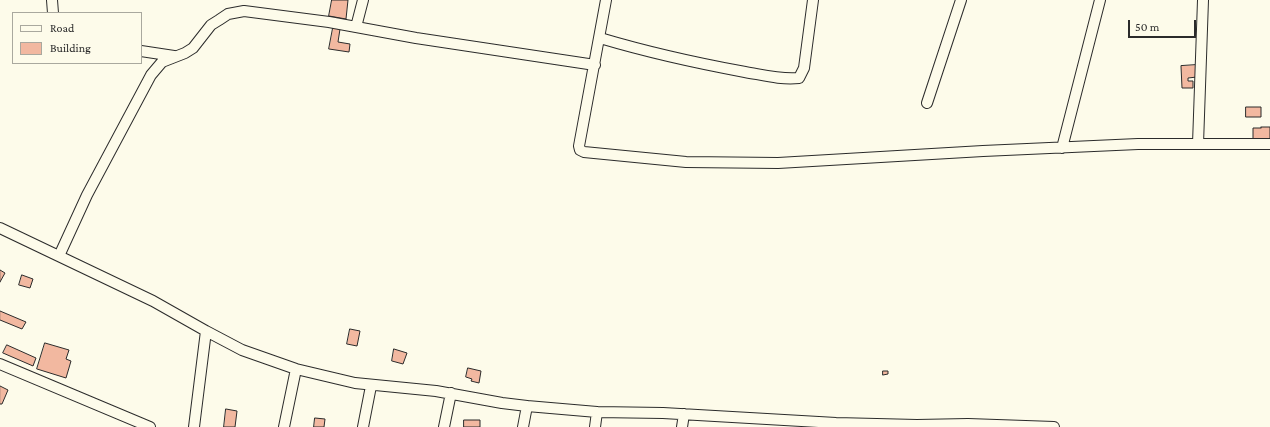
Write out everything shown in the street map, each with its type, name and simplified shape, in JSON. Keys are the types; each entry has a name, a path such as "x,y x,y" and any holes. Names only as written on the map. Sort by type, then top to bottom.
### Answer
{"street":[{"path":"52,0 53,12"},
{"path":"356,27 362,0"},
{"path":"606,0 579,146 580,150 584,152 686,162 778,163 1138,144 1270,144"},
{"path":"600,38 632,48 788,80 799,78 804,68 813,0"},
{"path":"927,103 961,0"},
{"path":"1062,148 1100,0"},
{"path":"1198,144 1203,0"},
{"path":"59,256 87,195 151,75 162,62 174,56 185,53 193,48 212,25 228,14 244,11 329,22 416,38 595,65"},
{"path":"142,51 174,56"},
{"path":"0,228 153,301 242,350 296,369 355,383 371,386 451,393 502,403 527,406 597,412 684,414 758,422 836,425 917,426 968,424 1054,427"},
{"path":"194,427 206,331"},
{"path":"0,364 150,427"},
{"path":"284,427 296,369"},
{"path":"363,427 371,386"},
{"path":"444,427 451,393"},
{"path":"523,427 527,406"},
{"path":"596,427 597,412"},
{"path":"682,427 684,414"}],"building":[{"path":"332,0 348,0 346,19 329,16"},
{"path":"333,28 340,29 338,42 350,44 349,52 329,49"},
{"path":"1196,65 1197,77 1188,78 1188,81 1193,81 1193,88 1182,88 1181,66"},
{"path":"1246,107 1261,107 1261,117 1246,117"},
{"path":"1270,127 1270,143 1253,143 1253,128"},
{"path":"0,270 5,273 0,282"},
{"path":"22,275 33,279 30,288 19,285"},
{"path":"0,311 26,322 22,329 0,320"},
{"path":"350,329 360,331 357,346 347,344"},
{"path":"45,343 69,350 66,359 71,361 66,378 37,369"},
{"path":"7,345 36,358 33,366 3,353"},
{"path":"394,349 407,353 403,364 392,361"},
{"path":"468,368 481,371 479,383 471,381 472,379 466,377"},
{"path":"883,371 888,371 888,374 883,375"},
{"path":"0,386 8,390 2,404 0,404"},
{"path":"226,409 237,411 235,427 224,427"},
{"path":"315,418 325,419 324,427 314,427"},
{"path":"464,420 480,420 480,427 464,427"}]}
